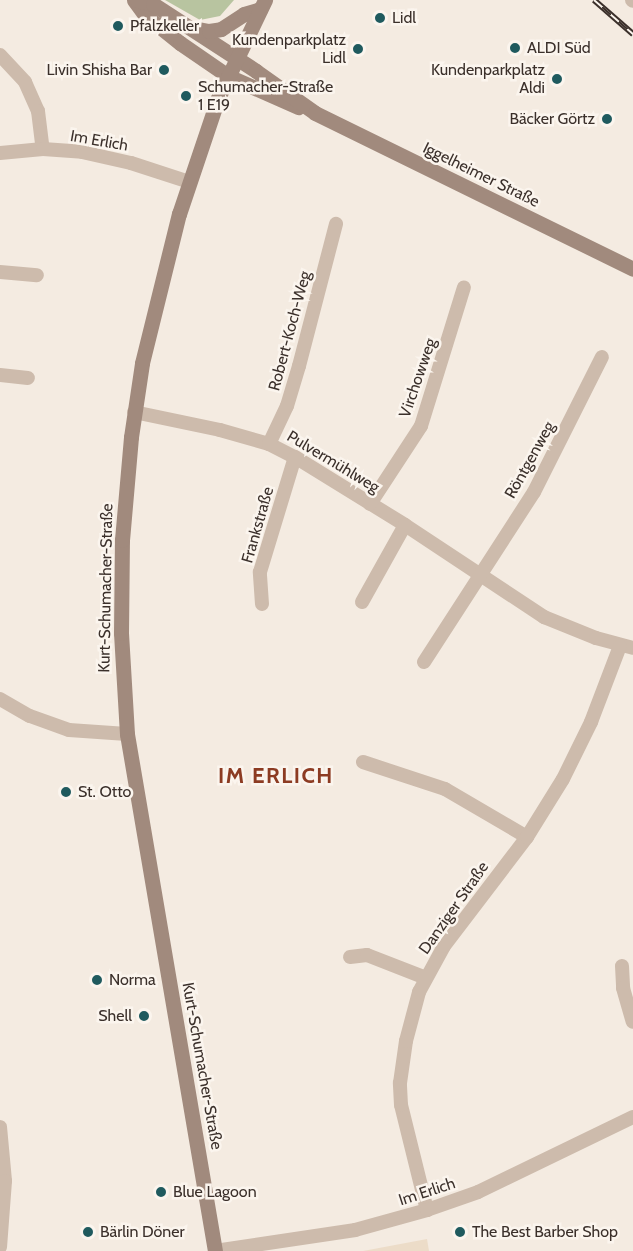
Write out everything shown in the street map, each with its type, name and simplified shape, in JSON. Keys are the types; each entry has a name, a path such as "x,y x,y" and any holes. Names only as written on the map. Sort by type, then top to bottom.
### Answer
{"main road":[{"name":"Iggelheimer Straße","path":"136,0 153,4 237,58 315,113"},
{"name":"Iggelheimer Straße","path":"136,0 145,15 180,43 228,76 278,100 315,113 633,268"},
{"path":"186,26 209,31 221,29 262,5"},
{"name":"Kurt-Schumacher-Straße","path":"215,1251 127,734 120,598 124,500 134,412 150,327 189,182 228,76 262,5"}],"street":[{"path":"0,56 25,82 38,111 43,149"},
{"name":"Im Erlich","path":"0,153 43,149 112,158 189,182"},
{"name":"Robert-Koch-Weg","path":"269,444 287,406 336,224"},
{"path":"0,272 37,275"},
{"name":"Virchowweg","path":"370,504 421,426 464,287"},
{"name":"Röntgenweg","path":"480,574 534,492 602,357"},
{"path":"0,375 28,378"},
{"name":"Pulvermühlweg","path":"134,412 220,429 269,444 295,457 405,525 544,617 627,647"},
{"name":"Frankstraße","path":"262,604 260,572 295,457"},
{"path":"362,602 405,525"},
{"path":"424,662 480,574"},
{"name":"Danziger Straße","path":"427,1210 403,1114 400,1086 406,1041 419,992 469,911 527,837 575,757 627,647"},
{"path":"0,699 30,716 69,730 127,734"},
{"path":"363,762 445,789 527,837"},
{"path":"350,957 367,956 426,978"},
{"path":"622,966 623,988 633,1022"},
{"name":"Im Erlich","path":"215,1251 355,1230 427,1210 478,1192 633,1117"},
{"path":"0,1126 5,1192 0,1247"}],"green space":[{"path":"165,0 234,0 220,16 200,20"}],"shaded area":[{"path":"427,1239 429,1251 363,1251"}],"railway":[{"path":"594,0 633,34"}],"place":[{"name":"Lidl","path":"380,18"},
{"name":"Pfalzkeller","path":"118,26"},
{"name":"ALDI Süd","path":"515,48"},
{"name":"Kundenparkplatz Lidl","path":"358,49"},
{"name":"Livin Shisha Bar","path":"164,70"},
{"name":"Kundenparkplatz Aldi","path":"557,79"},
{"name":"Schumacher-Straße 1 E19","path":"186,96"},
{"name":"Bäcker Görtz","path":"607,119"},
{"name":"St. Otto","path":"66,792"},
{"name":"Norma","path":"97,980"},
{"name":"Shell","path":"144,1016"},
{"name":"Blue Lagoon","path":"161,1192"},
{"name":"Bärlin Döner","path":"88,1232"},
{"name":"The Best Barber Shop","path":"460,1232"}],"district":[{"name":"IM ERLICH","path":"276,776"}]}
